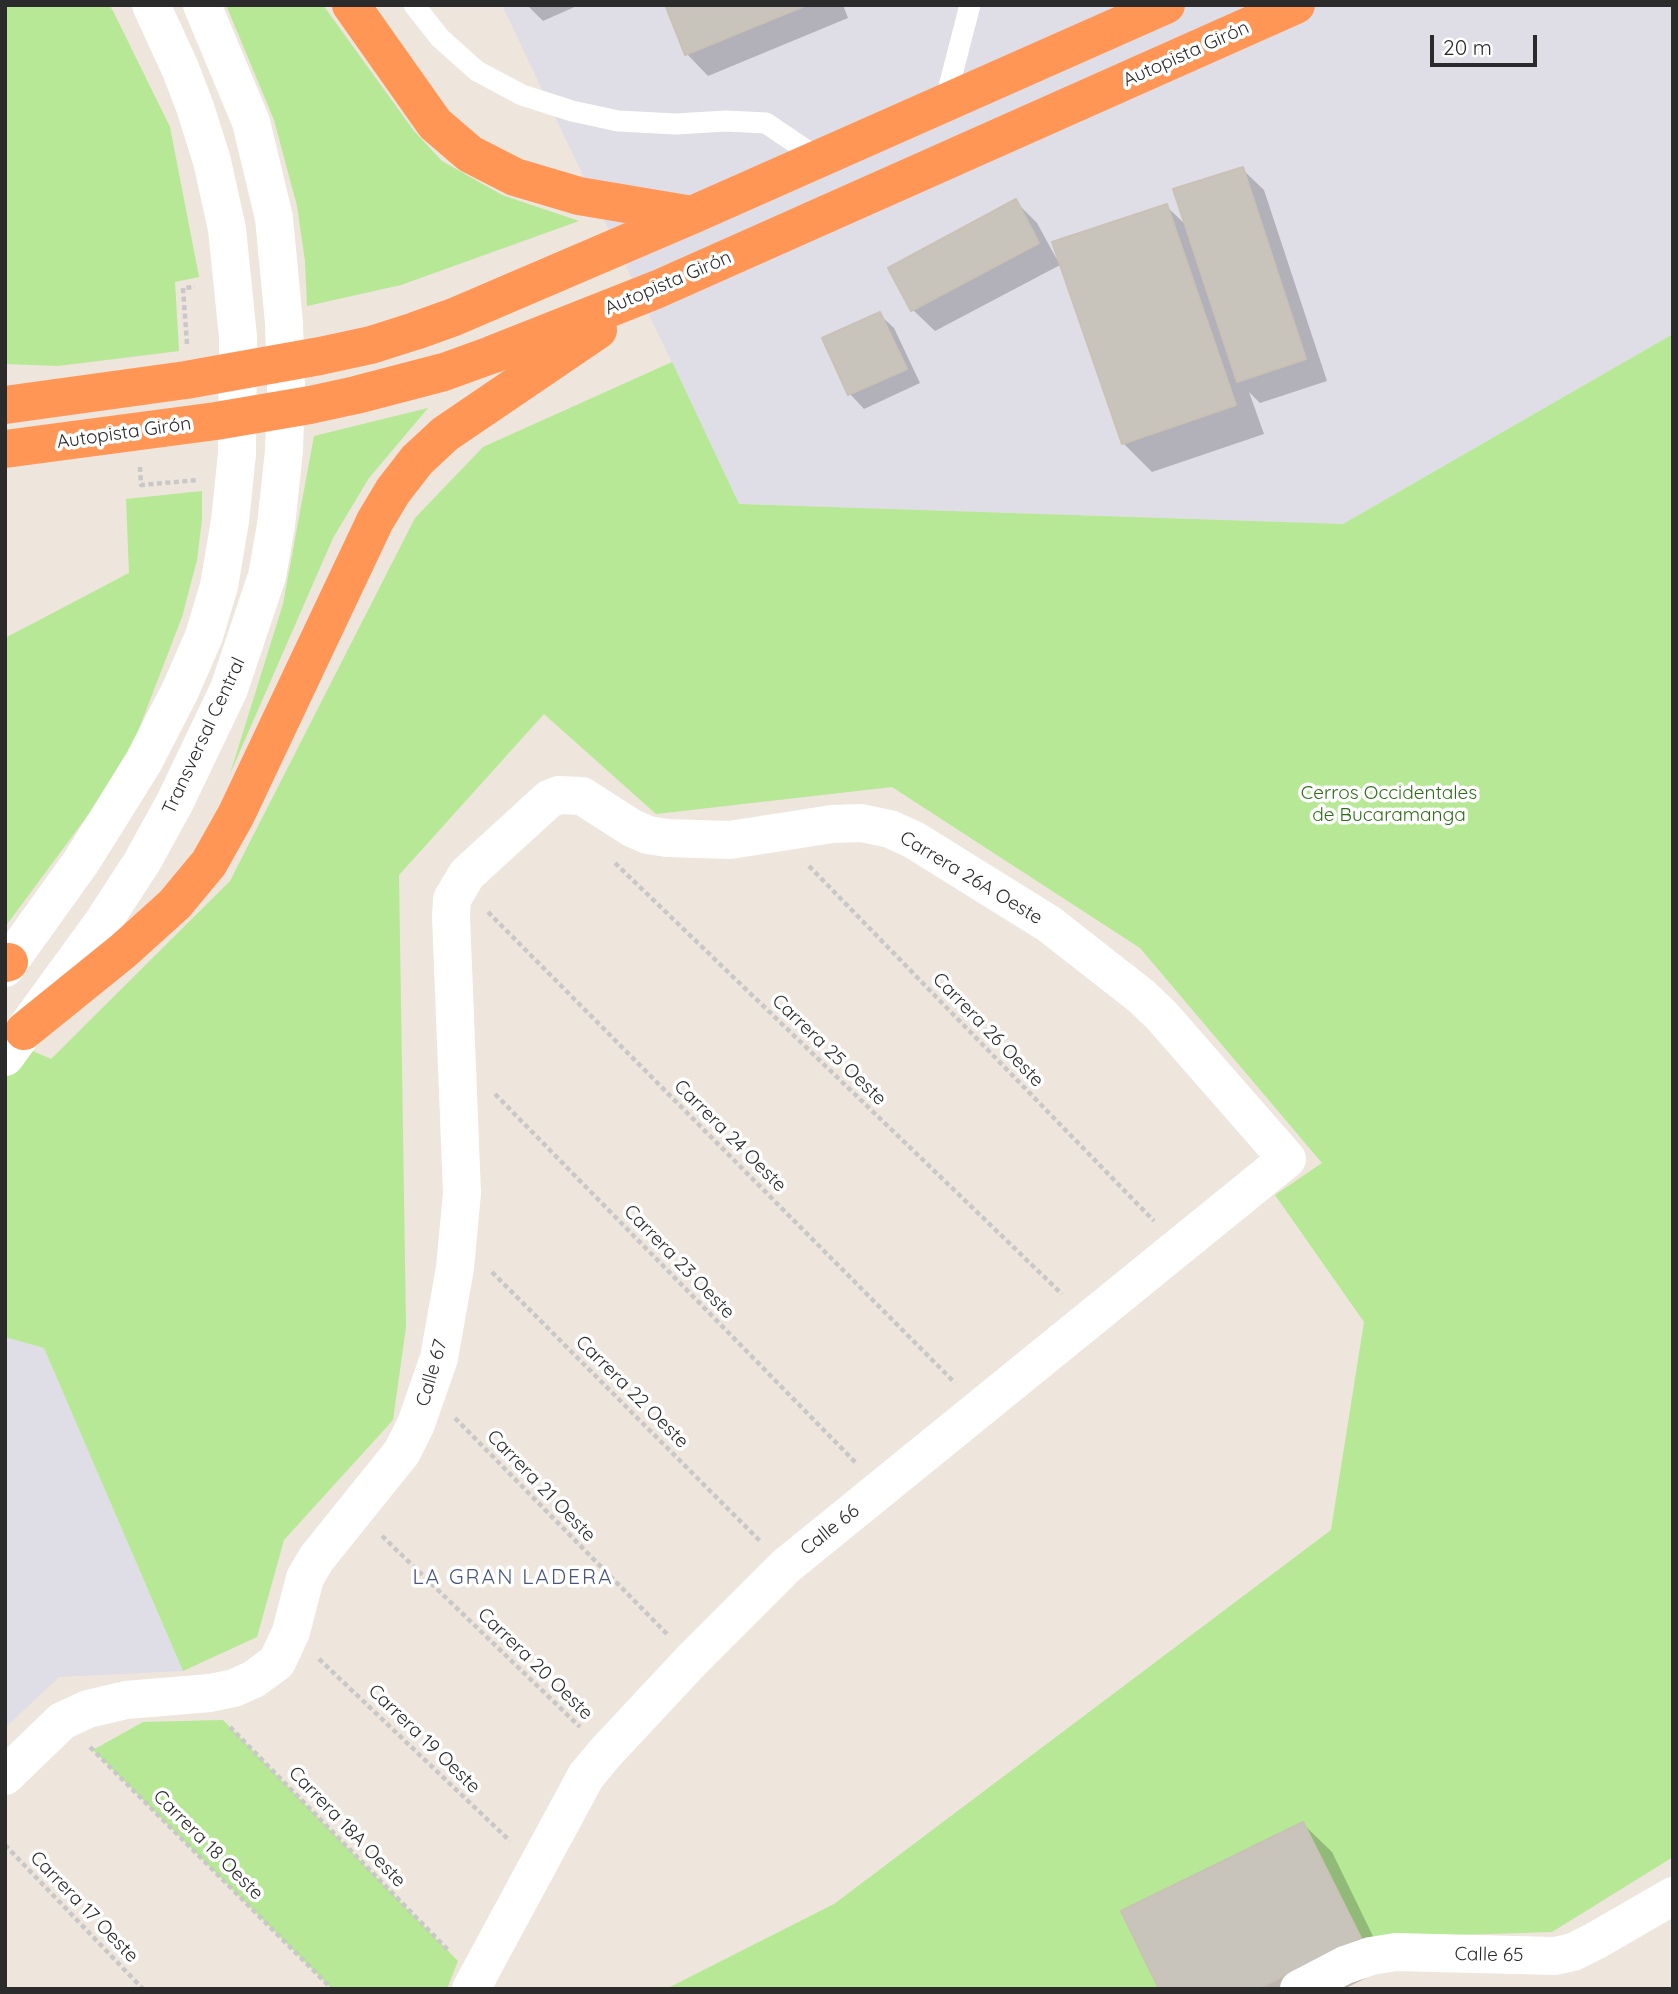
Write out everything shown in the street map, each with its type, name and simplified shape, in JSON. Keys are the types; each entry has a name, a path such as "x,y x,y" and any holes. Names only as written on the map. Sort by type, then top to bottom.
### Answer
{"highway":[{"path":"351,5 435,124 470,154 515,177 579,196 692,215"},
{"path":"6,404 186,380 320,356 371,345 454,317 1166,5"},
{"name":"Autopista Girón","path":"5,449 216,421 356,395 444,372 658,289 1296,5"},
{"path":"14,1044 175,904 209,863 236,815 375,521 393,491 417,460 445,433 658,289"}],"street":[{"path":"7,964 107,821 144,761 180,691 204,636 219,586 230,521 237,454 238,337 220,282 228,229 198,117 180,68 151,5"},
{"name":"Transversal Central","path":"14,1044 142,862 202,751 229,689 267,576 284,451 286,387 280,272 274,218 251,122 202,5"},
{"name":"Carrera 26A Oeste","path":"570,795 582,796 632,828 648,835 667,838 730,840 832,824 861,823 890,829 914,840 1038,917 1141,996 1161,1015 1287,1159"},
{"name":"Calle 67","path":"5,1776 64,1720 88,1709 126,1700 234,1688 254,1679 277,1662 292,1632 305,1578 316,1559 402,1452 429,1391 439,1358 458,1238 462,1193 451,916 453,899 467,874 549,799 570,795"},
{"name":"Calle 66","path":"474,1984 574,1795 606,1752 692,1660 786,1566 1287,1159"},
{"name":"Calle 65","path":"1299,1989 1345,1965 1371,1956 1395,1952 1555,1956 1573,1952 1673,1896"}],"lane":[{"path":"414,5 440,38 477,71 522,95 572,111 618,121 676,124 726,121 766,123 818,159"},
{"path":"946,102 970,5"}],"path":[{"path":"187,347 183,288 220,282"},
{"path":"139,458 141,485 206,479"},
{"name":"Carrera 26 Oeste","path":"777,833 1179,1247"},
{"name":"Carrera 25 Oeste","path":"614,862 1089,1320"},
{"name":"Carrera 24 Oeste","path":"460,884 981,1408"},
{"name":"Carrera 23 Oeste","path":"495,1094 881,1489"},
{"name":"Carrera 22 Oeste","path":"458,1238 786,1566"},
{"name":"Carrera 21 Oeste","path":"429,1391 692,1660"},
{"name":"Carrera 20 Oeste","path":"354,1510 606,1752"},
{"name":"Carrera 19 Oeste","path":"292,1632 537,1866"},
{"name":"Carrera 18A Oeste","path":"198,1694 474,1984"},
{"name":"Carrera 18 Oeste","path":"64,1720 332,1989"},
{"name":"Carrera 17 Oeste","path":"5,1845 143,1989"}],"shaded area":[{"path":"502,5 1673,5 1673,334 1343,524 739,504"},
{"path":"5,1337 44,1348 183,1671 59,1677 5,1728"}],"green space":[{"path":"5,5 109,5 113,11 170,127 199,277 175,282 179,351 58,366 5,364"},
{"path":"226,5 323,5 414,131 442,161 502,195 579,221 401,285 307,306 305,261 297,206 274,120"},
{"name":"Cerros Occidentales de Bucaramanga","path":"1673,334 1673,1857 1552,1932 1361,1938 1303,1822 1121,1911 1159,1989 666,1989 834,1904 1331,1530 1364,1322 1275,1195 1322,1163 1140,948 892,787 656,814 544,714 399,875 406,1327 393,1420 284,1540 257,1637 183,1671 44,1348 5,1337 5,1039 51,1059 230,881 415,518 483,447 672,362 739,504 1343,524"},
{"path":"428,408 369,478 333,538 230,774 283,604 314,436"},
{"path":"202,491 197,560 182,617 125,765 5,927 5,638 129,573 126,499"},
{"path":"223,1720 458,1961 447,1989 332,1989 93,1750 143,1722"}],"building":[{"path":"807,5 685,55 666,7"},
{"path":"1243,167 1306,359 1237,382 1173,189"},
{"path":"1016,199 1039,243 911,311 888,268"},
{"path":"1167,204 1236,405 1122,444 1052,242"},
{"path":"880,312 907,369 848,395 822,338"},
{"path":"1303,1822 1361,1938 1257,1989 1159,1989 1121,1911"}],"district":[{"name":"LA GRAN LADERA","path":"513,1578"}]}
